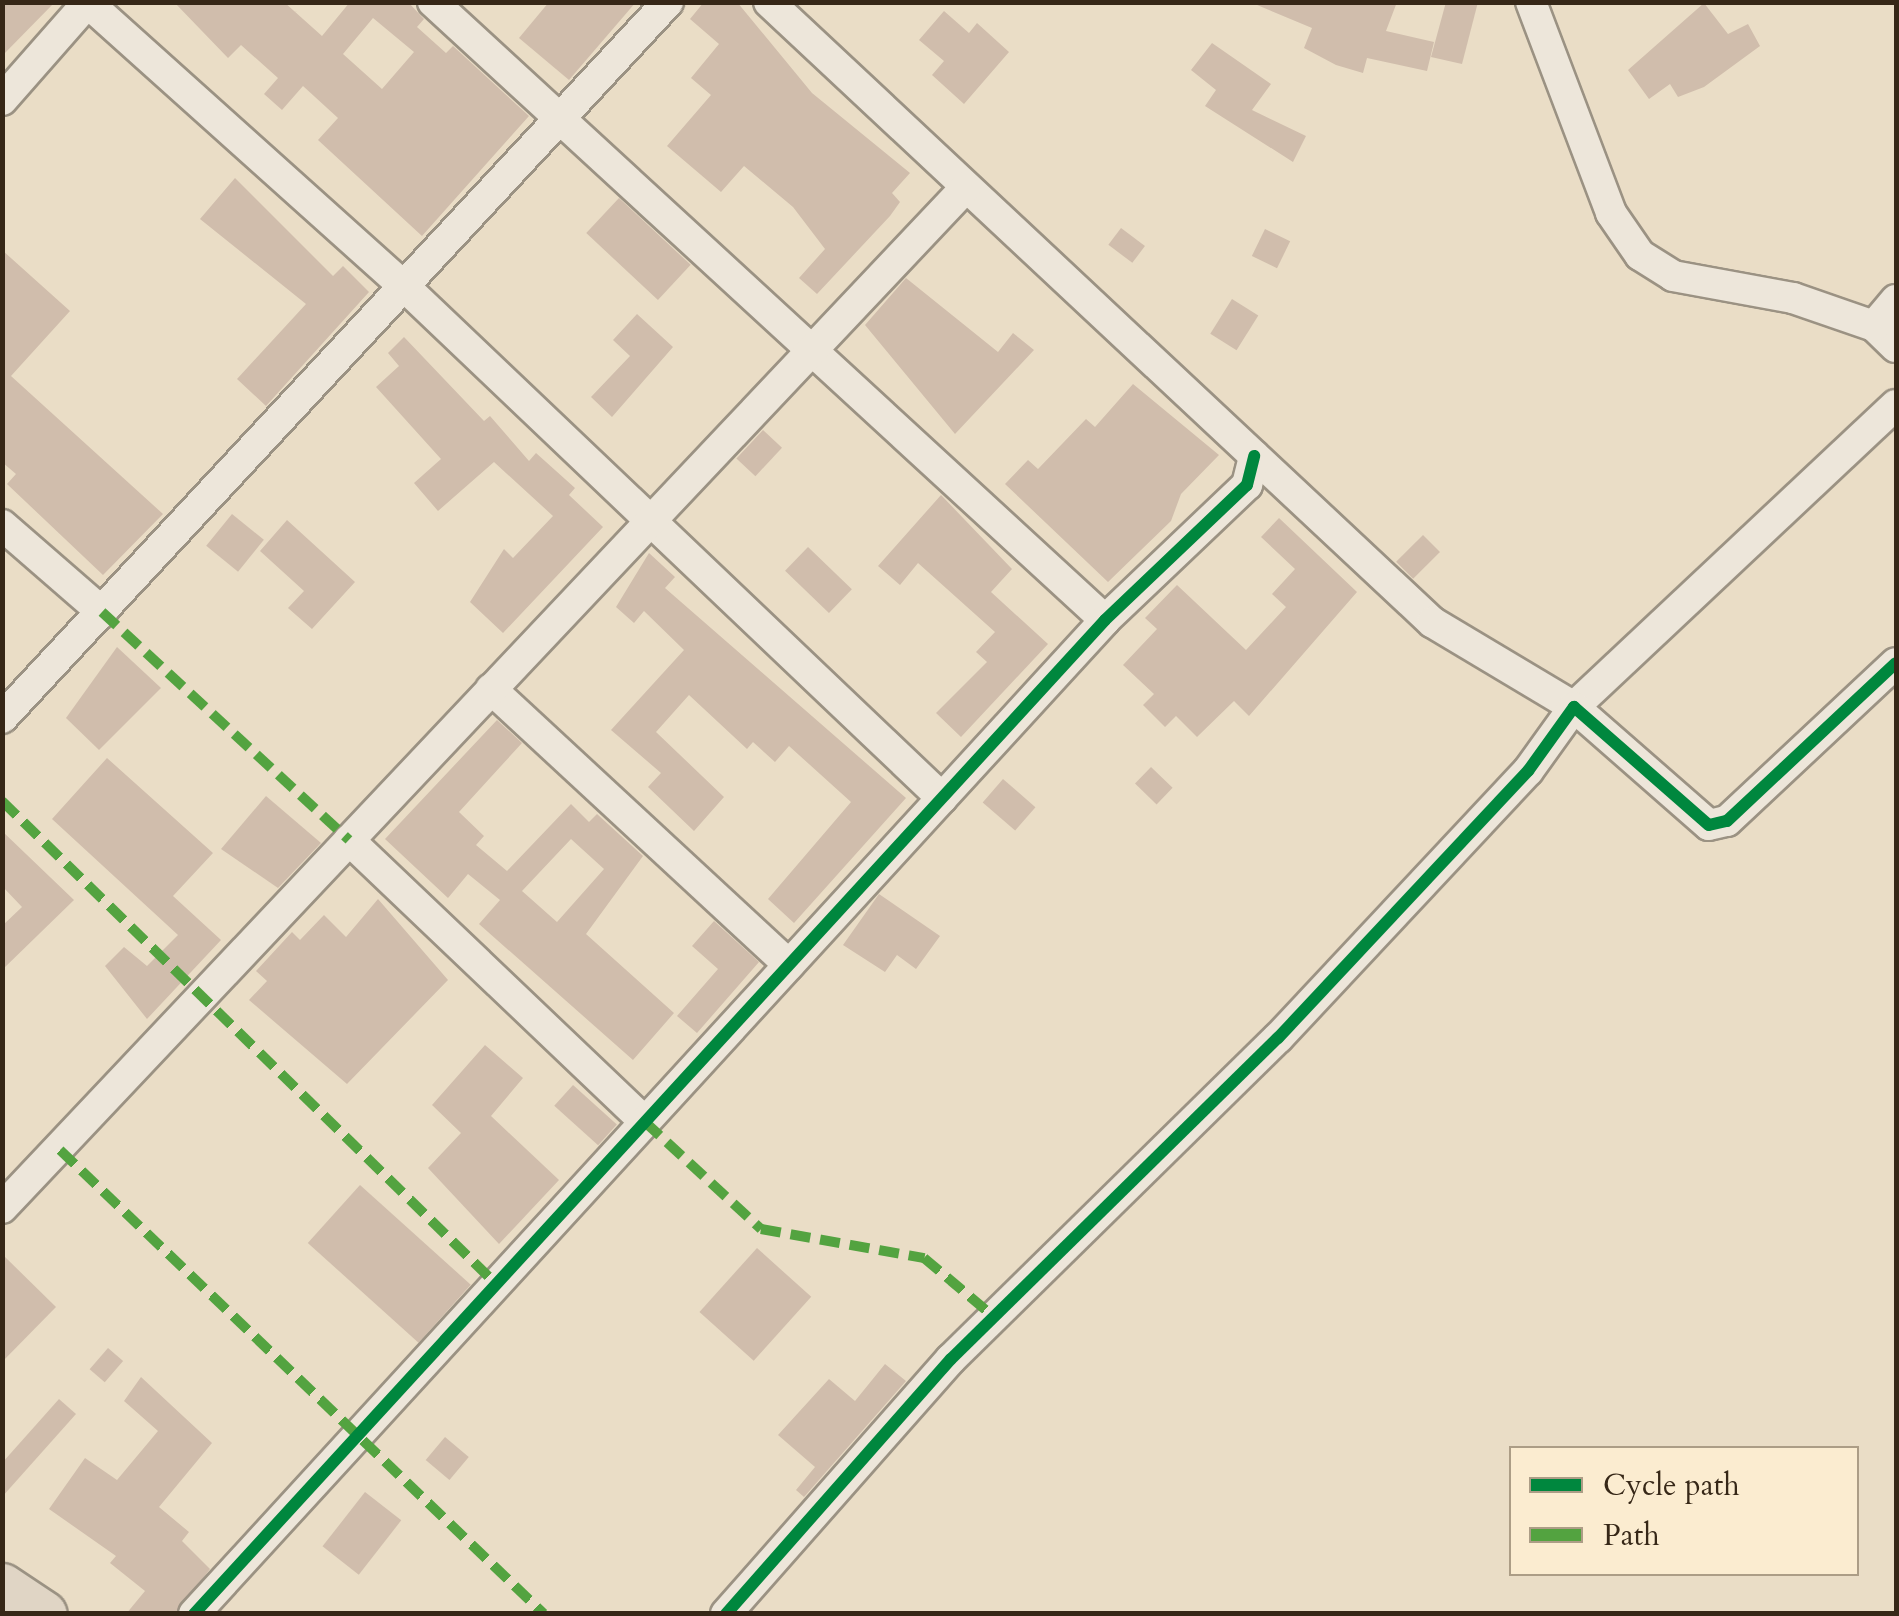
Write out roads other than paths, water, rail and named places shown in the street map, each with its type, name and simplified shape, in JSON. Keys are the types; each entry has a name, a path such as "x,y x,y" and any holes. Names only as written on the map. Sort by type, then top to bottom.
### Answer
{"highway":[{"path":"3,1588 44,1614"}],"street":[{"path":"433,2 1105,620"},
{"path":"2,718 668,2"},
{"path":"769,2 1432,622 1574,707 1710,825 1727,820 1896,662"},
{"path":"1531,2 1612,213 1640,255 1673,276 1794,298 1874,326 1896,347"},
{"path":"2,100 88,3 406,288 942,798"},
{"path":"2,1208 966,186"},
{"path":"1874,326 1896,300"},
{"path":"726,1614 951,1360 1278,1038 1515,785 1574,707 1896,405"},
{"path":"194,1614 1105,620 1246,485 1254,456"},
{"path":"2,525 102,612"},
{"path":"490,689 788,965"},
{"path":"348,840 645,1122"}]}
